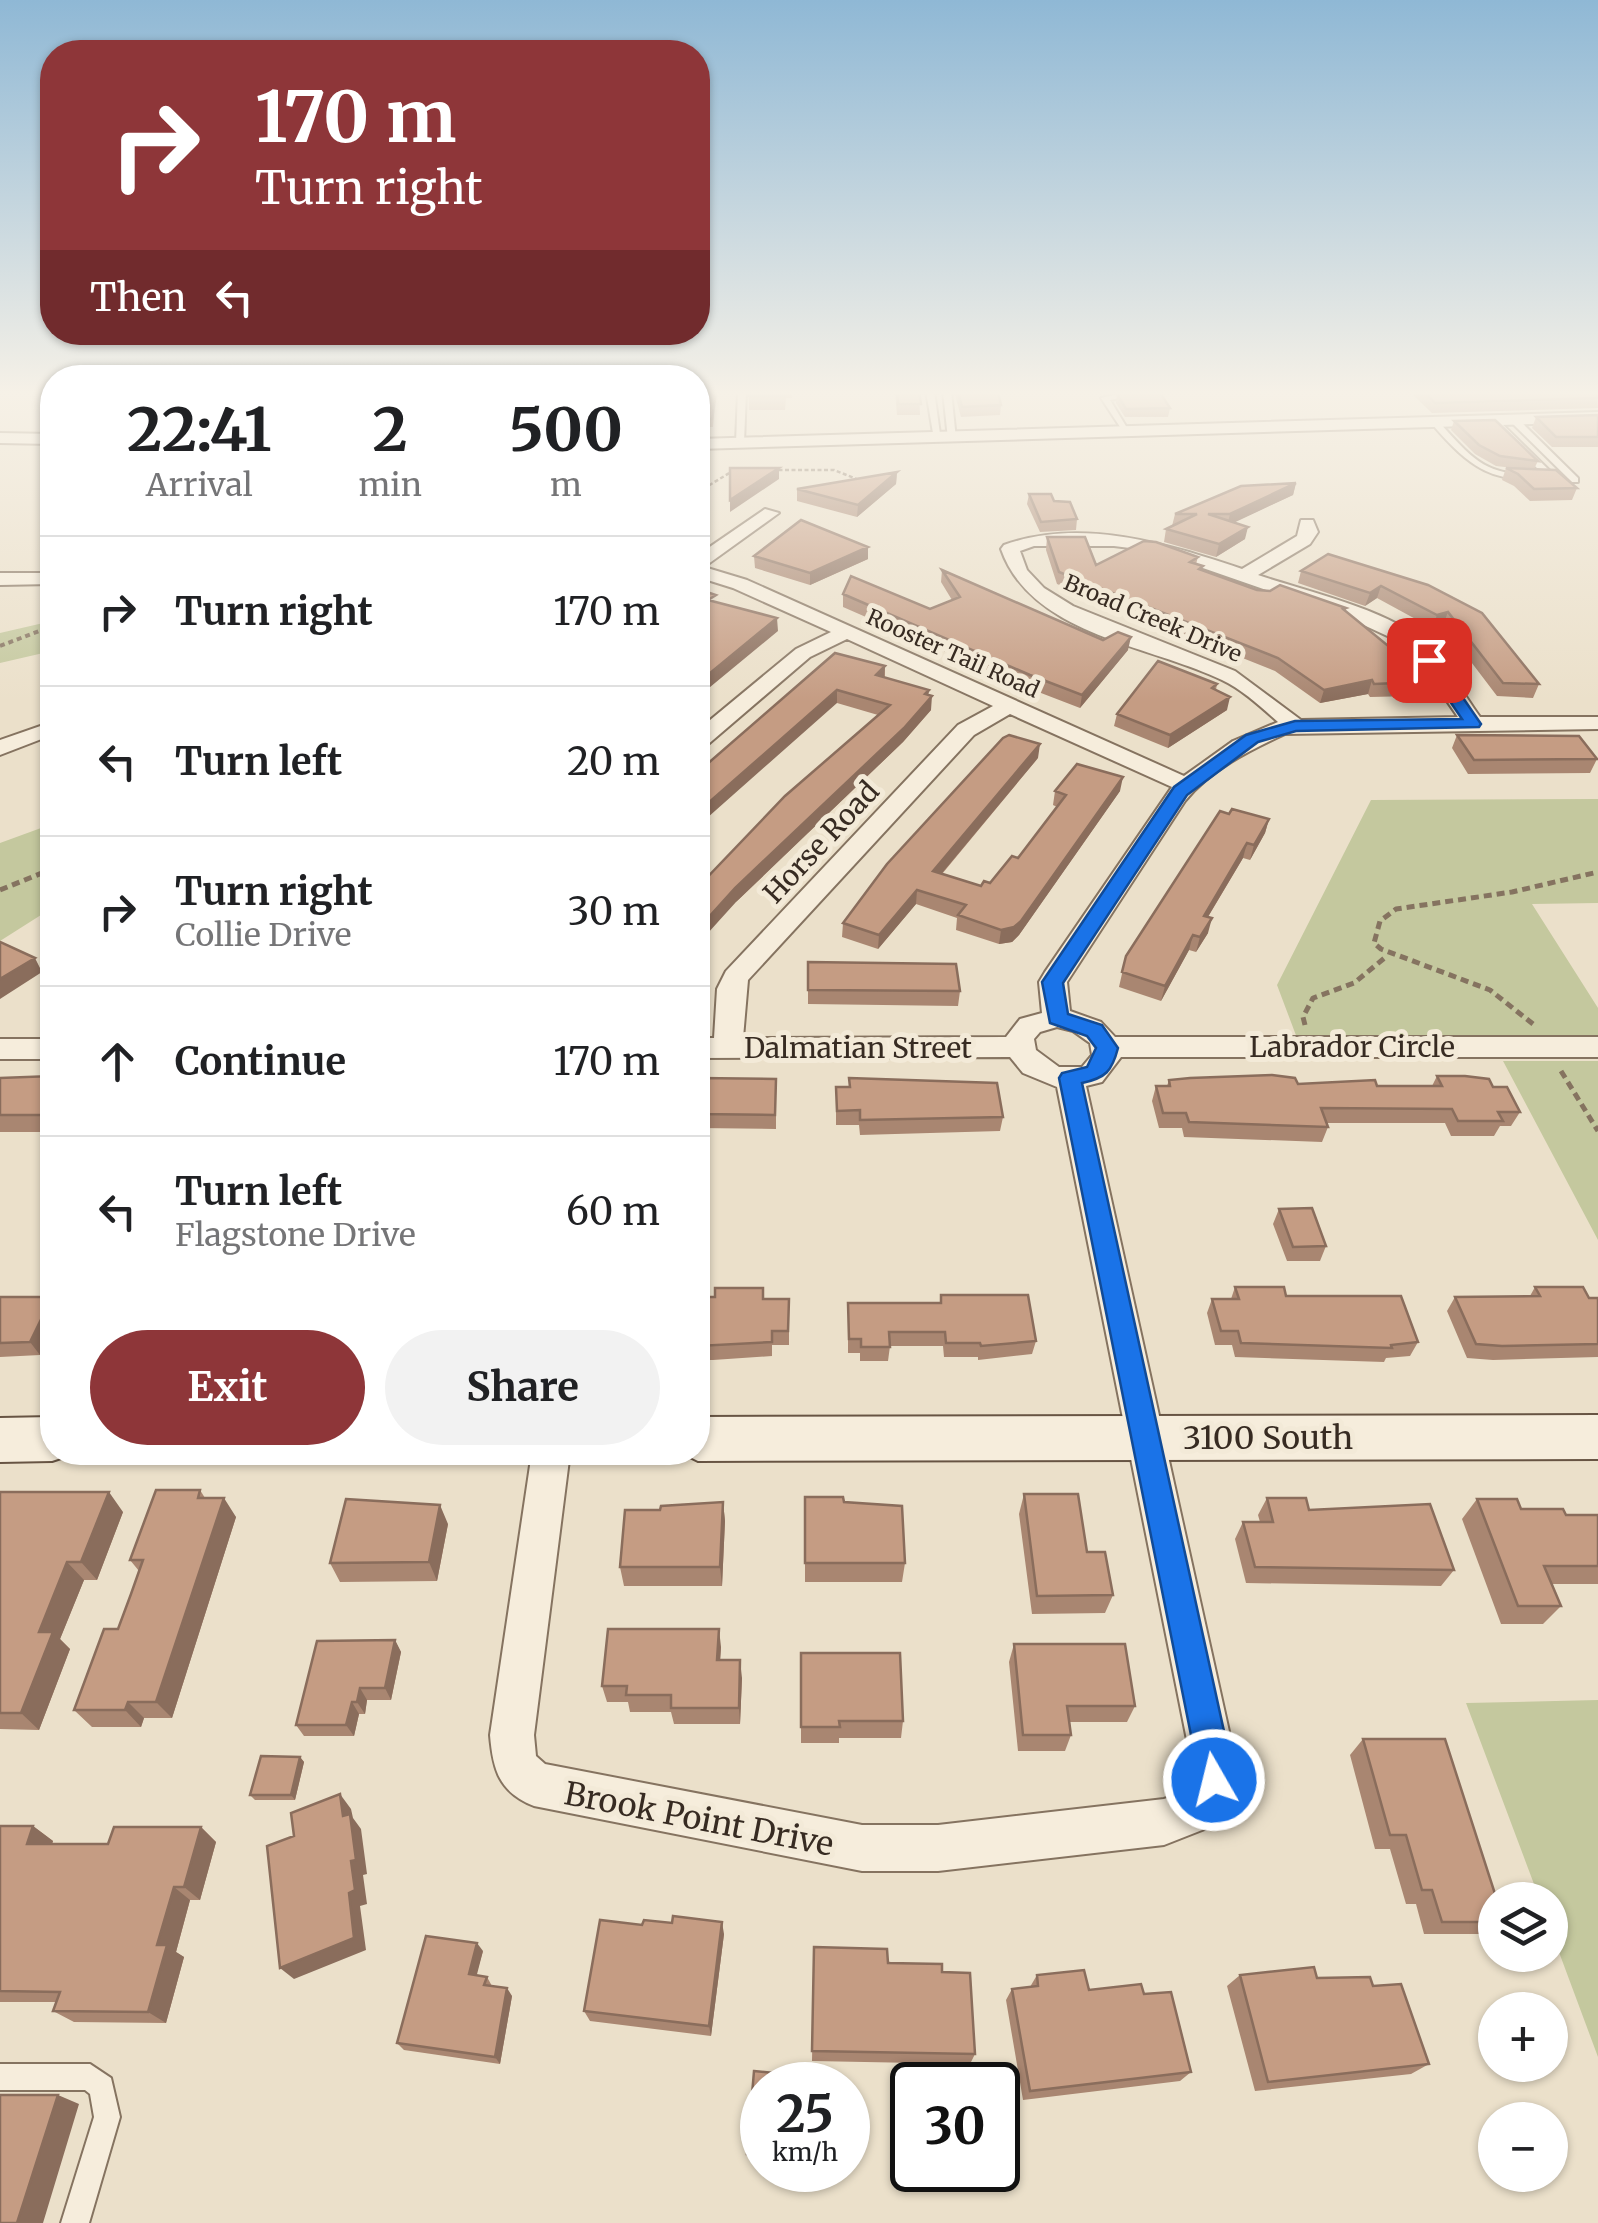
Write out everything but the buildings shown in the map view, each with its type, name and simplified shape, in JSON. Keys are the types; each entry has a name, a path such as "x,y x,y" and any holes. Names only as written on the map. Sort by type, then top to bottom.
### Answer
{"main road":[{"name":"3100 South","path":"710,1438 1598,1437"},
{"path":"0,1440 40,1440"}],"street":[{"path":"710,555 770,513"},
{"path":"1245,575 1307,538 1307,524"},
{"name":"Broad Creek Drive","path":"1245,575 1143,544 1032,541 1014,546 1010,555 1020,578 1047,601 1230,676 1258,693 1295,726"},
{"name":"Rooster Tail Road","path":"710,575 740,584 1186,785"},
{"path":"1245,575 1403,636 1423,652 1473,724"},
{"path":"0,578 40,578"},
{"path":"710,731 802,653 847,632"},
{"name":"Horse Road","path":"728,1048 731,989 739,973 966,730 1008,706"},
{"path":"1058,1018 1053,982 1058,972 1186,785 1252,739 1295,726 1598,724"},
{"path":"0,748 40,733"},
{"path":"1058,1018 1094,1030 1107,1048 1102,1066 1094,1073 1070,1078 1040,1072 1029,1065 1018,1048 1024,1030 1033,1023 1058,1018"},
{"name":"Labrador Circle","path":"1107,1048 1598,1047"},
{"path":"0,1049 40,1048"},
{"name":"Dalmatian Street","path":"710,1048 1018,1048"},
{"path":"1070,1078 1146,1438"},
{"name":"Brook Point Drive","path":"548,1465 512,1735 515,1767 534,1784 822,1843 901,1850 1164,1822 1204,1808 1214,1780 1210,1745 1146,1438"}],"lane":[{"path":"0,2078 90,2076 102,2087 106,2117 76,2223"}],"path":[{"path":"0,646 40,631"},
{"path":"1540,1036 1521,1009 1490,991 1444,971 1387,956 1374,944 1374,932 1380,921 1396,909 1512,892 1598,872"},
{"path":"0,890 40,874"},
{"path":"1306,1029 1303,1017 1314,998 1344,990 1374,972 1387,956"},
{"path":"1554,1060 1598,1131"}],"green space":[{"path":"40,624 40,654 0,663 0,633"},
{"path":"1598,799 1598,903 1532,904 1598,1008 1598,1037 1297,1038 1277,985 1371,800"},
{"path":"40,828 40,916 0,941 0,843"},
{"path":"1503,1061 1598,1061 1598,1240"},
{"path":"1598,1700 1598,2057 1566,1972 1568,1882 1533,1882 1466,1703"}],"route":[{"path":"1214,1780 1210,1745 1070,1078 1094,1073 1107,1057 1107,1048 1094,1030 1058,1018 1053,982 1180,791 1252,739 1295,726 1473,724 1429,660"}]}
